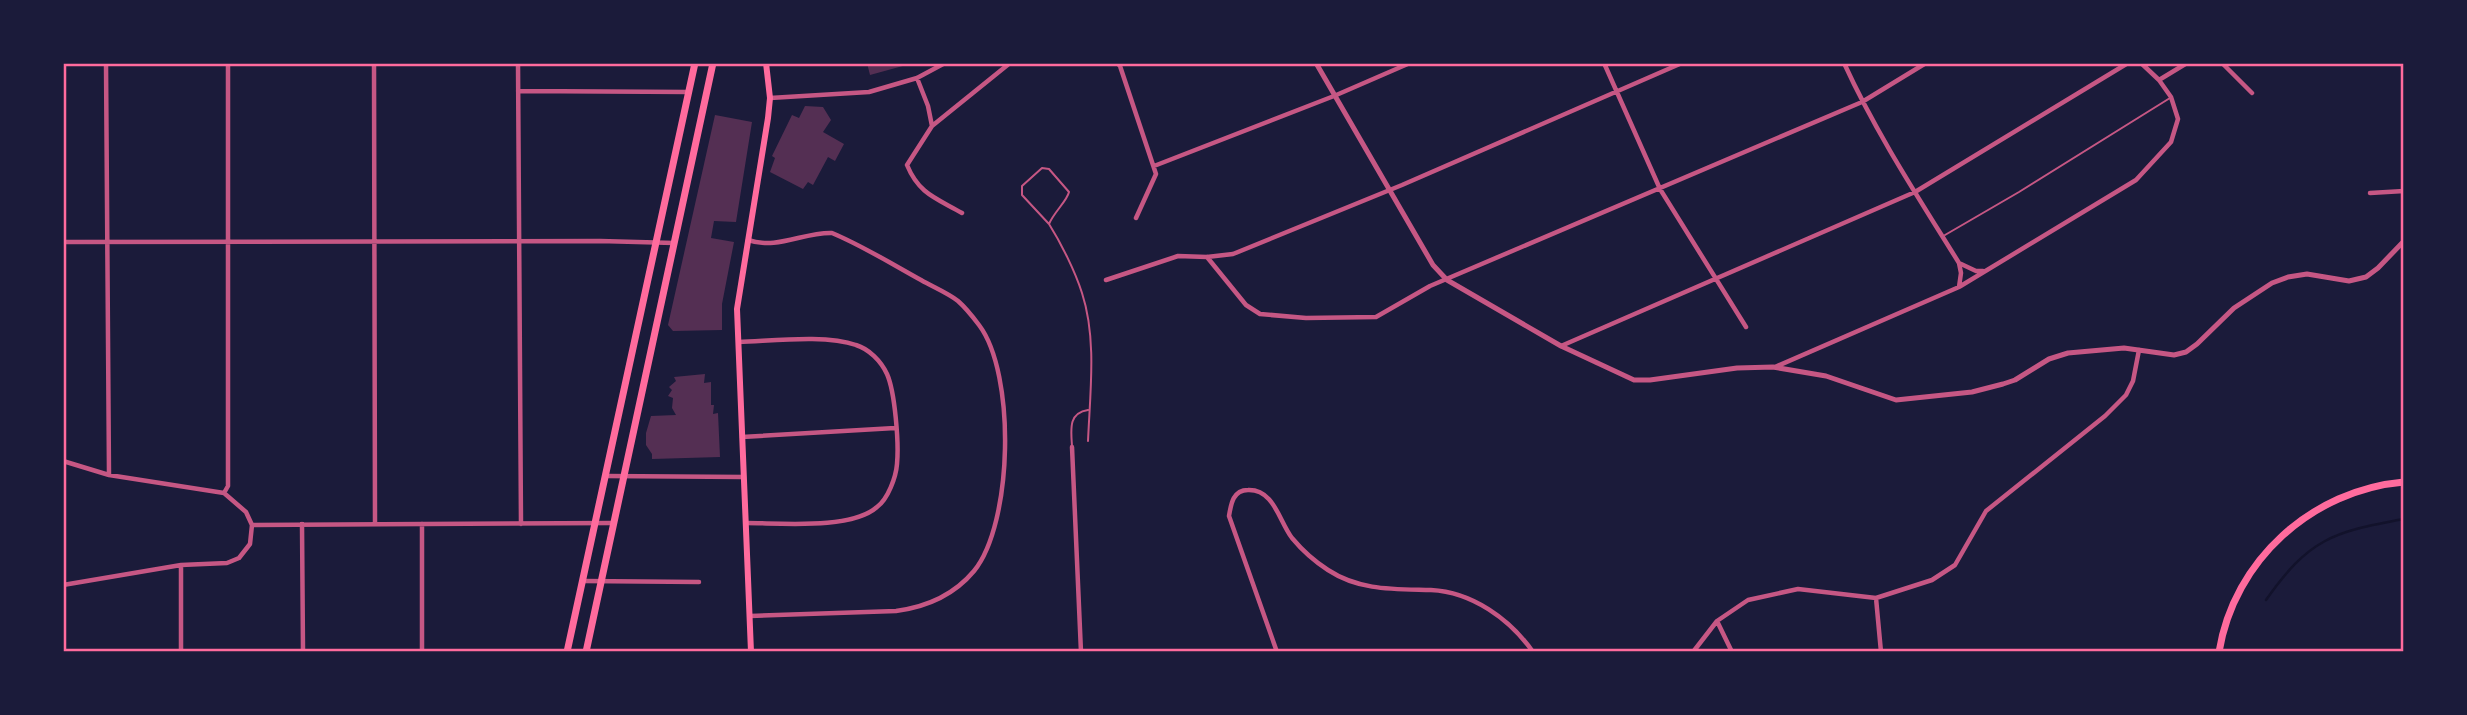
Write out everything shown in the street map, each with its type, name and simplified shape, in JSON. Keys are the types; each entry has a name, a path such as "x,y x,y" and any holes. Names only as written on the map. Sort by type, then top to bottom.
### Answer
{"main road":[{"path":"567,652 695,63"},
{"path":"586,652 713,63"},
{"path":"751,652 737,309 770,98 766,63"},
{"path":"2218,652 2227,618 2239,590 2256,564 2283,535 2307,516 2342,497 2380,485 2404,482"}],"street":[{"path":"106,63 109,474"},
{"path":"224,493 228,486 228,63"},
{"path":"374,63 375,524"},
{"path":"518,63 521,524"},
{"path":"770,98 869,92 917,78 946,63"},
{"path":"962,213 925,192 914,181 908,165 932,126 1010,63"},
{"path":"1126,63 1118,64 1156,174 1136,218"},
{"path":"1316,63 1433,265 1447,280 1561,346 1628,378 1641,381 1698,372 1773,367 1826,376 1896,400 1972,392 2003,384 2015,380 2049,359 2068,353 2124,348 2174,355 2186,352 2197,344 2234,308 2272,283 2307,274 2349,281 2366,277 2404,241"},
{"path":"1154,166 1334,96 1410,63"},
{"path":"1604,63 1660,189 1746,327"},
{"path":"1106,280 1178,256 1233,254 1389,190 1682,63"},
{"path":"1844,63 1861,102 1959,263 1959,286"},
{"path":"1207,257 1246,305 1260,314 1306,318 1376,317 1430,286 1861,102 1926,63"},
{"path":"1561,346 1915,192 2128,63"},
{"path":"1773,367 1959,286 2136,180 2171,142 2178,120 2171,97 2159,80 2141,63"},
{"path":"2159,80 2187,63"},
{"path":"2222,63 2252,93"},
{"path":"917,78 928,106 932,126"},
{"path":"518,92 688,92"},
{"path":"2370,193 2404,191"},
{"path":"748,240 762,245 817,232 832,233 958,301 988,340 997,365 1004,440 1004,484 994,533 975,569 958,587 939,600 917,608 896,611 750,616"},
{"path":"63,242 374,240 675,243"},
{"path":"1959,263 1976,271 1984,271"},
{"path":"738,342 837,340 859,345 876,358 887,373 893,393 897,465 890,489 878,507 850,519 746,523"},
{"path":"1693,652 1717,621 1748,600 1798,589 1876,598 1932,580 1955,565 1986,511 2105,416 2126,395 2133,381 2140,350"},
{"path":"742,437 895,428"},
{"path":"1072,447 1082,652"},
{"path":"63,461 109,474 224,493 246,512 252,525 250,544 239,558 227,563 181,565 63,585"},
{"path":"606,476 744,477"},
{"path":"1277,652 1229,516 1232,499 1242,490 1258,489 1269,498 1291,537 1311,558 1330,572 1377,589 1434,590 1457,594 1479,603 1524,639 1533,652"},
{"path":"252,525 614,523"},
{"path":"302,524 303,652"},
{"path":"422,524 422,652"},
{"path":"181,565 181,652"},
{"path":"583,581 699,582"},
{"path":"1876,598 1881,652"},
{"path":"1717,621 1732,652"}],"lane":[{"path":"1942,236 2019,192 2171,97"},
{"path":"1049,224 1056,210 1068,199 1069,192 1049,169 1042,168 1022,186 1022,195 1049,224 1083,294 1091,367 1088,441"},
{"path":"1072,447 1072,419 1077,413 1089,410"}],"building":[{"path":"867,63 910,63 910,64 870,75"},
{"path":"805,106 823,107 831,120 823,132 844,144 835,161 828,157 813,185 808,182 803,189 770,172 775,158 772,156 792,115 799,118"},
{"path":"715,115 752,122 736,222 714,221 711,238 734,242 722,304 722,330 673,331 668,325"},
{"path":"705,374 704,383 711,382 713,414 718,413 720,457 652,459 646,445 646,433 651,416 676,415 672,408 673,398 668,396 672,390 669,387 676,381 674,377"}],"waterway":[{"path":"2266,600 2296,563 2324,542 2340,534 2404,519"}]}
